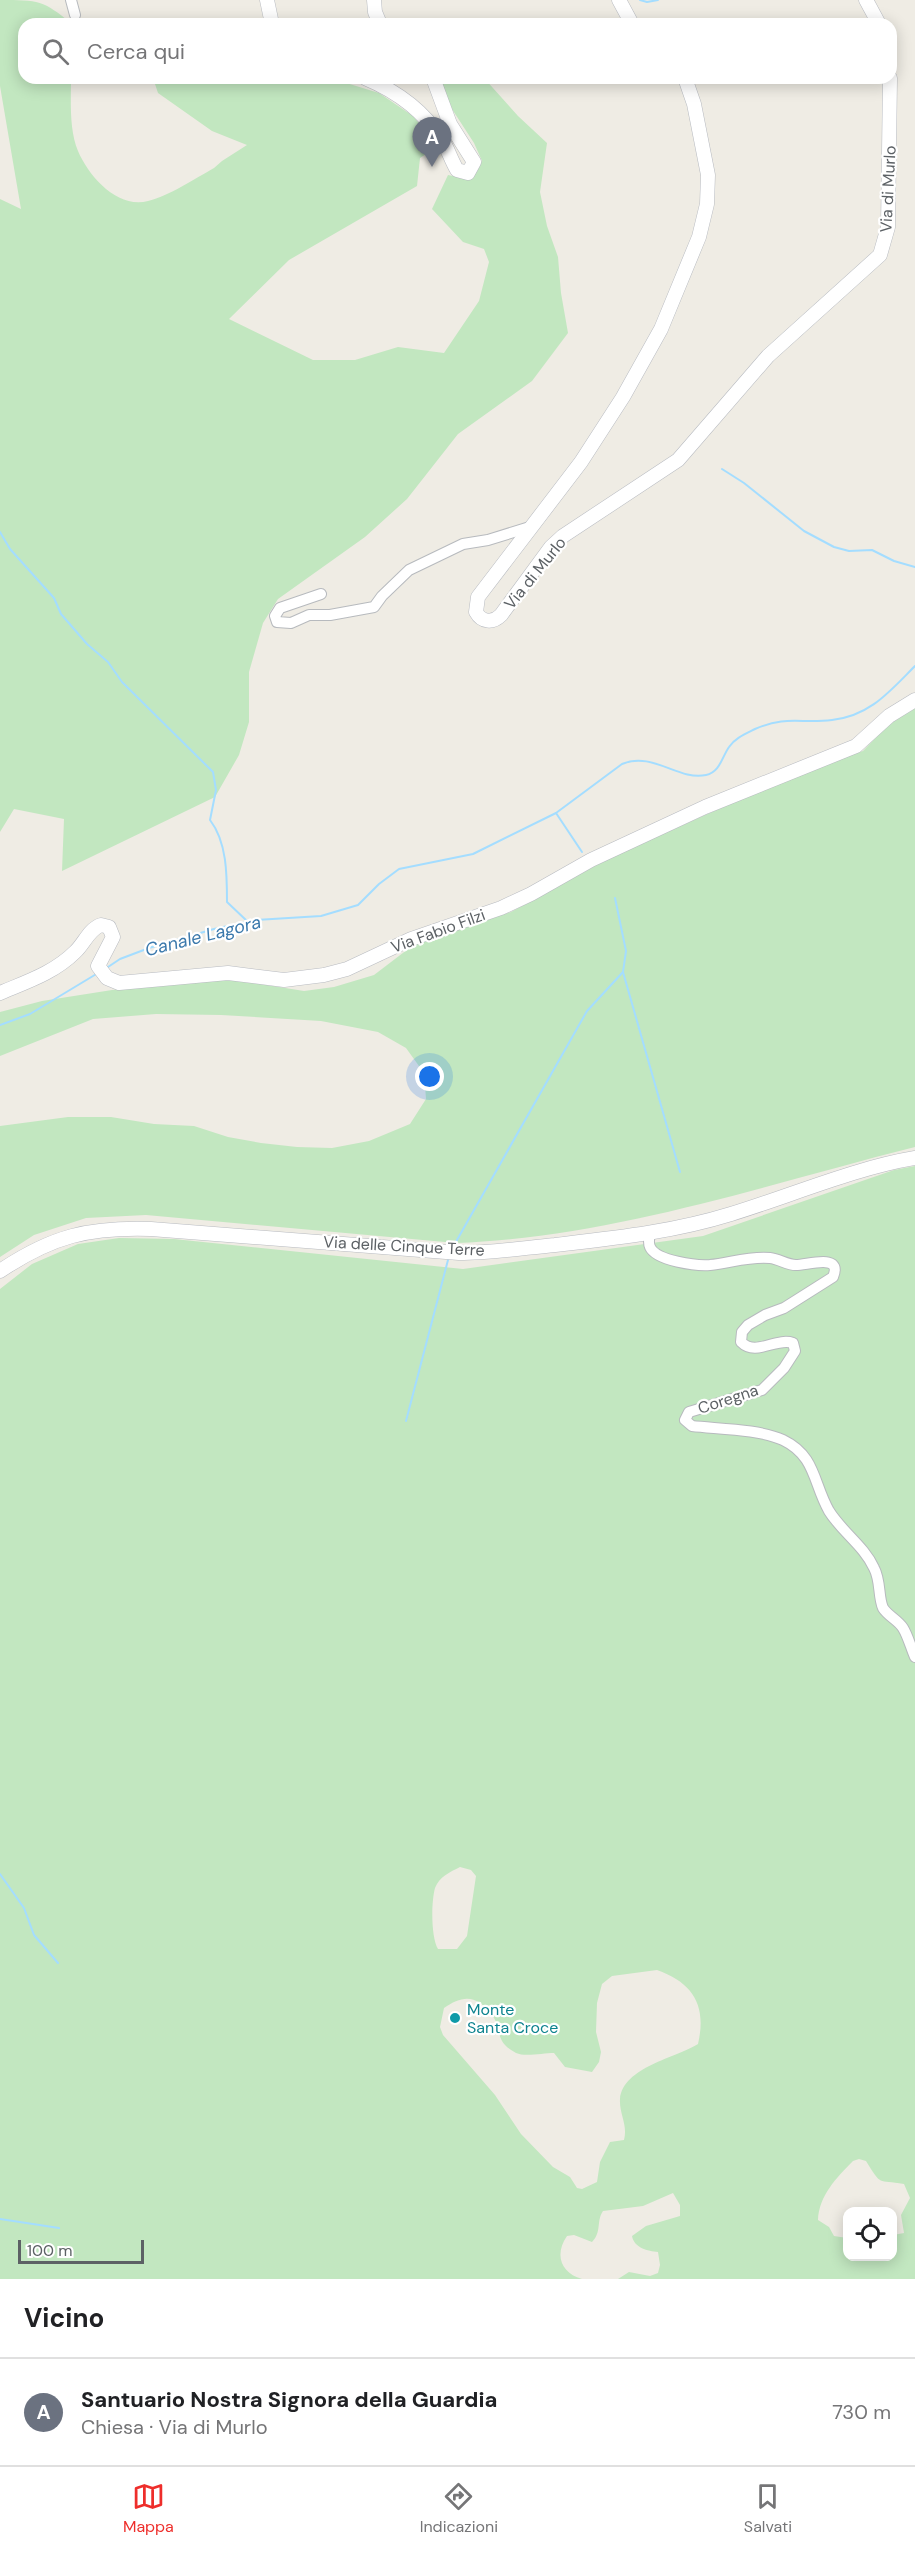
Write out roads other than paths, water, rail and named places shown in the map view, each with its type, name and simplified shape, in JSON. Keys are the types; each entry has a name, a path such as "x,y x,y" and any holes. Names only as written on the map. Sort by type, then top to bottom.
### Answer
{"street":[{"path":"71,0 75,15"},
{"path":"267,0 271,18"},
{"path":"374,0 378,18"},
{"path":"620,0 629,18"},
{"path":"866,0 876,18"},
{"path":"380,84 387,87 429,122 461,172 471,172 474,162 450,124 435,84"},
{"name":"Via di Murlo","path":"687,84 694,104 708,175 706,204 699,237 661,329 623,397 581,462 478,597 476,612 481,619 494,620 501,615 551,547 563,536 678,460 768,356 880,255 888,227 890,84"},
{"path":"321,594 280,608 275,616 277,622 291,623 309,615 330,615 374,607 392,585 417,566 463,544 488,540 534,526"},
{"name":"Via Fabio Filzi","path":"0,993 33,981 75,952 96,926 105,925 111,930 113,936 98,966 113,982 228,972 284,980 306,979 347,969 411,939 501,908 591,860 705,807 856,746 888,716 915,700"},
{"name":"Via delle Cinque Terre","path":"0,1271 54,1241 101,1229 163,1230 459,1253 492,1252 650,1233 730,1214 789,1194 915,1158"},
{"name":"Coregna","path":"650,1233 649,1245 652,1250 664,1257 683,1263 709,1265 735,1260 770,1258 795,1265 826,1261 835,1268 833,1277 784,1308 748,1325 742,1332 741,1342 747,1347 757,1348 785,1341 793,1343 795,1351 784,1368 762,1390 689,1412 686,1420 692,1426 764,1435 782,1440 795,1448 812,1465 820,1493 830,1511 845,1533 866,1553 880,1583 883,1607 903,1628 915,1658"}],"waterway":[{"path":"640,0 647,2 658,0"},
{"path":"722,469 744,483 804,531 834,547 849,551 872,550 894,561 915,567"},
{"path":"0,532 10,549 54,598 61,614 87,644 108,662 122,682 213,772 216,790 210,820 223,848 227,902 247,921"},
{"name":"Canale Lagora","path":"105,969 120,959 149,948 214,929 256,920 321,916 358,905 379,884 399,869 473,854 556,813 622,764 644,761 685,774 706,775 715,771 731,744 755,729 776,722 845,718 878,701 915,666"},
{"path":"556,813 582,852"},
{"path":"615,898 626,951 623,972 680,1172"},
{"path":"453,1247 587,1011 623,972"},
{"name":"Canale Lagora","path":"0,1025 30,1014 98,973"},
{"path":"406,1421 448,1260"},
{"path":"0,1874 24,1908 34,1935 58,1963"},
{"path":"0,2219 59,2228"}],"place":[{"name":"Santuario Nostra Signora della Guardia","path":"432,167"},
{"name":"Monte Santa Croce","path":"455,2018"}]}
